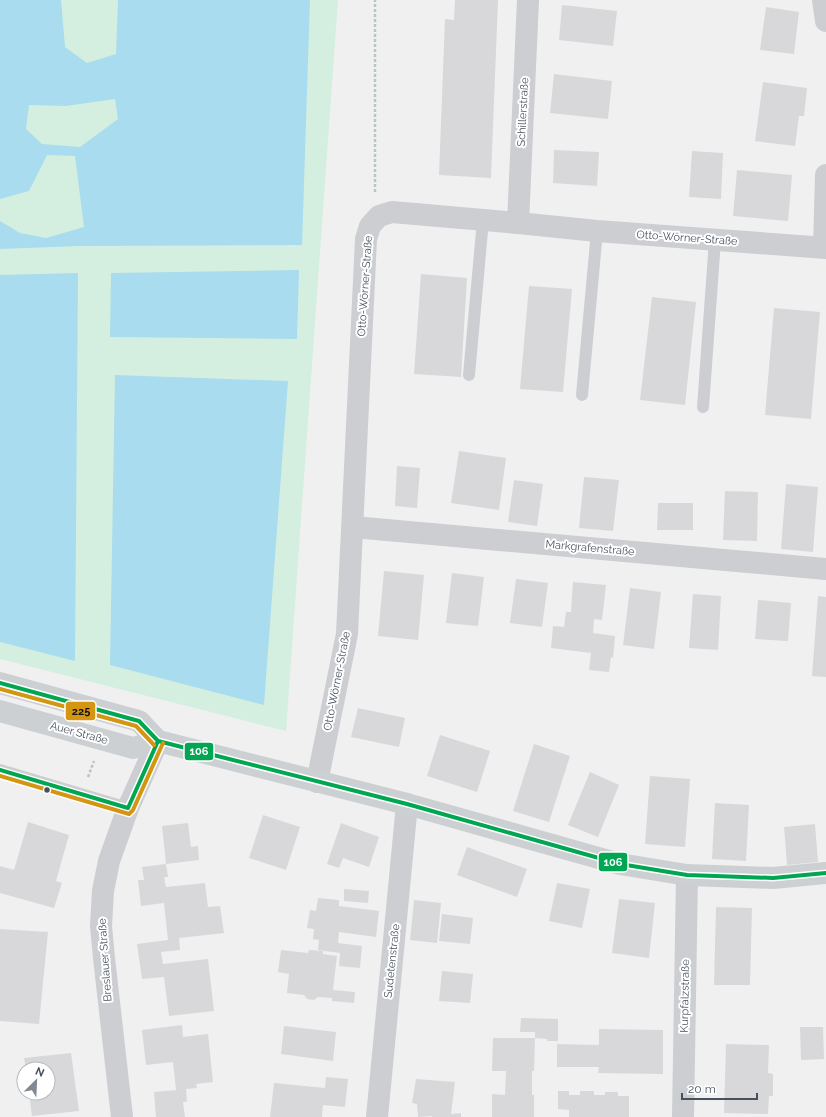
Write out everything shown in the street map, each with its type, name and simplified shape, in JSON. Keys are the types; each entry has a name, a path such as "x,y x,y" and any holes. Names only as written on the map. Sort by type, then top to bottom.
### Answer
{"main road":[{"path":"0,683 139,721 158,741 408,804 620,864 687,876 773,878 826,873"},
{"name":"Auer Straße","path":"0,712 133,748 158,741"}],"street":[{"name":"Schillerstraße","path":"518,223 528,0"},
{"path":"823,0 826,21"},
{"path":"825,248 826,175"},
{"name":"Otto-Wörner-Straße","path":"317,782 347,634 366,238 370,226 379,216 392,212 597,231 825,248"},
{"name":"Markgrafenstraße","path":"353,527 826,569"},
{"name":"Breslauer Straße","path":"122,1117 101,926 103,891 109,861 128,808 158,741"},
{"name":"Sudetenstraße","path":"377,1117 408,804"},
{"name":"Kurpfalzstraße","path":"683,1117 687,876"}],"lane":[{"path":"470,375 484,220"},
{"path":"582,395 597,231"},
{"path":"703,407 715,240"},
{"path":"0,770 128,808"}],"path":[{"path":"375,0 375,196 379,216"}],"green space":[{"path":"0,0 338,0 286,731 0,659"}],"water":[{"path":"0,0 61,0 65,47 87,63 116,54 118,0 310,0 302,245 78,246 0,249 0,221 20,233 46,238 84,227 75,156 47,155 29,191 0,199","holes":["115,99 118,119 80,147 42,144 26,129 29,105 66,106"]},
{"path":"299,270 297,339 110,337 111,273"},
{"path":"78,273 75,661 0,642 0,275"},
{"path":"115,375 288,381 264,705 110,665"}],"building":[{"path":"455,0 498,0 491,178 439,175 445,19 454,20"},
{"path":"562,5 617,11 613,46 559,40"},
{"path":"766,7 799,12 794,54 760,50"},
{"path":"554,74 612,81 608,119 550,113"},
{"path":"763,82 807,88 804,116 799,116 795,146 755,141"},
{"path":"554,150 599,152 597,186 553,183"},
{"path":"692,151 723,153 721,199 689,197"},
{"path":"737,170 792,175 788,221 733,216"},
{"path":"421,274 467,278 461,377 414,374"},
{"path":"529,286 572,289 563,392 520,389"},
{"path":"652,297 696,302 685,405 640,400"},
{"path":"774,308 820,312 811,419 765,415"},
{"path":"459,451 506,458 499,510 451,503"},
{"path":"397,466 420,468 417,508 395,506"},
{"path":"584,477 619,480 613,531 579,528"},
{"path":"514,480 543,484 537,526 508,522"},
{"path":"786,484 818,487 813,552 781,549"},
{"path":"725,491 758,492 757,541 723,540"},
{"path":"658,503 693,503 693,530 657,530"},
{"path":"384,571 424,575 418,640 378,636"},
{"path":"452,573 484,577 478,626 446,623"},
{"path":"516,579 548,583 542,627 510,623"},
{"path":"573,582 606,585 602,620 594,619 593,633 615,636 613,658 611,657 609,672 589,670 591,653 551,648 553,626 564,627 566,612 571,612"},
{"path":"630,588 661,592 654,649 623,645"},
{"path":"693,594 721,596 718,650 689,648"},
{"path":"818,596 826,597 826,677 812,676"},
{"path":"758,600 791,603 788,641 755,639"},
{"path":"358,708 405,718 399,747 351,737"},
{"path":"440,735 490,751 477,792 427,776"},
{"path":"534,744 570,756 549,822 513,811"},
{"path":"590,772 619,785 598,837 568,825"},
{"path":"650,776 690,779 685,847 645,844"},
{"path":"715,803 749,805 746,861 712,859"},
{"path":"263,815 300,827 286,870 249,858"},
{"path":"28,822 69,835 56,881 62,883 54,908 0,893 0,866 14,870"},
{"path":"188,823 191,847 198,846 199,860 166,864 162,826"},
{"path":"341,823 379,837 369,867 343,858 339,868 327,864"},
{"path":"815,824 818,862 787,865 784,827"},
{"path":"467,847 527,869 517,897 457,875"},
{"path":"166,864 168,877 164,877 166,887 205,883 208,907 220,906 224,933 179,938 180,950 161,952 163,964 208,959 214,1011 169,1016 164,977 142,979 137,944 168,940 164,903 141,906 138,880 144,880 142,867"},
{"path":"557,883 590,889 582,928 549,921"},
{"path":"344,889 369,891 368,903 344,901"},
{"path":"318,898 339,900 339,906 379,911 376,937 339,932 338,943 362,946 360,968 339,966 340,953 318,950 319,940 313,939 314,929 307,928 310,910 316,911"},
{"path":"619,899 655,903 649,958 612,953"},
{"path":"414,900 441,903 437,943 410,940"},
{"path":"716,907 752,908 750,985 714,985"},
{"path":"442,914 473,918 470,944 439,941"},
{"path":"0,929 48,932 39,1024 0,1021"},
{"path":"281,950 308,953 309,950 323,951 323,954 337,956 333,990 355,992 354,1003 332,1001 332,998 318,997 314,1000 307,999 304,995 287,993 289,974 278,972"},
{"path":"442,971 473,974 470,1003 439,1001"},
{"path":"521,1018 558,1019 558,1041 547,1041 547,1039 535,1038 535,1032 520,1032"},
{"path":"182,1025 183,1037 208,1034 213,1082 196,1084 197,1088 186,1089 187,1102 183,1102 185,1117 156,1117 154,1092 176,1090 173,1062 146,1065 142,1030"},
{"path":"284,1026 336,1032 333,1061 281,1054"},
{"path":"800,1027 823,1027 824,1059 801,1060"},
{"path":"599,1029 663,1030 663,1074 598,1073 599,1067 557,1067 557,1044 599,1045"},
{"path":"493,1038 535,1038 534,1071 532,1071 534,1117 492,1117 492,1094 505,1095 506,1071 492,1071"},
{"path":"726,1044 769,1045 768,1073 773,1074 773,1096 769,1096 768,1114 724,1113"},
{"path":"71,1053 79,1111 32,1116 30,1101 56,1101 56,1061 25,1061 24,1058"},
{"path":"326,1077 348,1079 345,1107 323,1105 322,1117 270,1117 274,1083 325,1088"},
{"path":"416,1079 455,1082 451,1114 461,1113 461,1117 418,1117 417,1104 412,1103"},
{"path":"558,1091 569,1091 569,1095 580,1095 580,1091 594,1091 594,1095 605,1095 605,1092 618,1092 618,1096 629,1096 629,1117 569,1117 569,1110 558,1109"}],"transit line":[{"name":"106","path":"0,683 139,721 158,741 407,804 620,864 687,875 773,878 826,873"},
{"name":"225","path":"0,689 136,726 154,745"},
{"name":"106","path":"0,770 128,808 158,741"},
{"name":"225","path":"0,776 129,814 133,810 163,743"}]}
